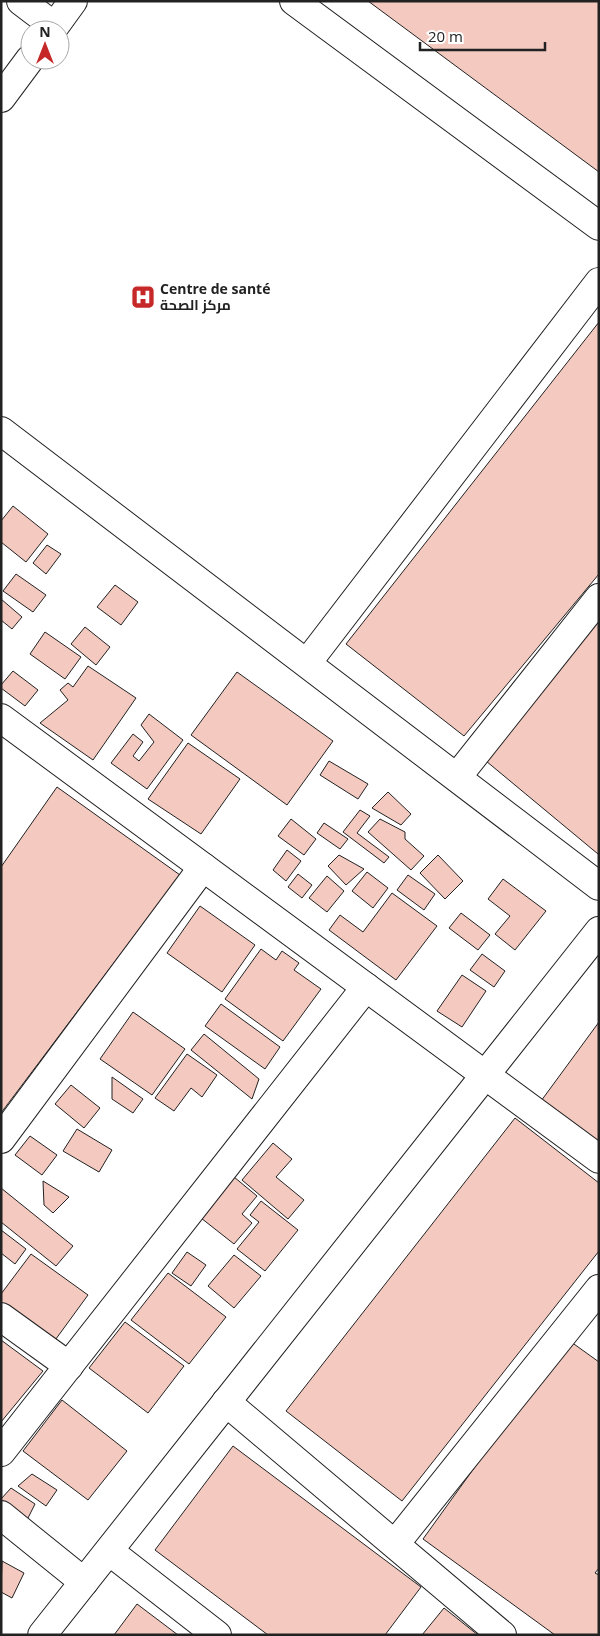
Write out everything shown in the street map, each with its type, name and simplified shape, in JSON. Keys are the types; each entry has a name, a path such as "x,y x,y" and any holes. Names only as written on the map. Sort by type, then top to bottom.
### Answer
{"street":[{"path":"20,1 43,20"},
{"path":"59,20 73,1"},
{"path":"294,1 599,226"},
{"path":"1,98 22,70"},
{"path":"307,663 599,282"},
{"path":"1,431 599,886"},
{"path":"457,777 599,598"},
{"path":"5,729 203,867 599,1158"},
{"path":"1,1139 203,867"},
{"path":"42,1635 599,931"},
{"path":"1,1452 366,987"},
{"path":"395,1544 599,1289"},
{"path":"1,1317 69,1366"},
{"path":"226,1402 502,1635"},
{"path":"1,1515 84,1582"},
{"path":"109,1551 217,1635"}],"building":[{"path":"368,1 599,1 599,172"},
{"path":"599,322 599,574 464,736 346,644"},
{"path":"13,506 48,534 26,562 1,542 1,521"},
{"path":"47,545 61,554 46,574 33,563"},
{"path":"16,574 46,595 33,612 3,591"},
{"path":"115,585 138,602 121,625 97,607"},
{"path":"1,599 22,617 12,629 1,620"},
{"path":"599,620 599,854 598,854 486,761"},
{"path":"85,627 110,647 96,665 71,644"},
{"path":"45,632 81,657 65,679 30,654"},
{"path":"88,666 136,698 93,760 40,723 68,700 60,690 68,683 73,687"},
{"path":"13,671 38,690 25,706 1,688 1,685"},
{"path":"237,672 333,741 287,805 191,735"},
{"path":"149,714 183,740 147,789 111,763 133,734 143,742 133,756 139,761 154,742 141,725"},
{"path":"188,743 240,779 201,834 148,799"},
{"path":"329,761 368,784 358,799 320,775"},
{"path":"57,787 180,875 1,1113 1,867"},
{"path":"388,792 411,814 401,825 372,808"},
{"path":"360,810 370,816 357,833 389,857 384,863 343,832"},
{"path":"291,819 316,839 304,855 278,836"},
{"path":"380,819 405,832 405,839 424,856 411,870 368,832"},
{"path":"324,823 348,839 340,849 317,833"},
{"path":"287,850 301,861 286,881 273,870"},
{"path":"339,855 364,869 346,885 328,866"},
{"path":"438,855 463,881 445,899 420,873"},
{"path":"367,872 388,888 373,908 352,891"},
{"path":"298,874 312,885 302,898 288,887"},
{"path":"408,875 435,894 424,910 397,890"},
{"path":"327,876 344,891 327,912 309,898"},
{"path":"503,879 546,911 515,950 495,934 510,916 488,899"},
{"path":"392,893 437,926 396,980 329,930 340,915 363,932"},
{"path":"200,906 255,945 222,992 167,953"},
{"path":"461,913 490,935 478,950 449,928"},
{"path":"261,949 276,960 282,951 299,963 294,970 321,989 283,1041 225,999"},
{"path":"482,954 505,971 494,987 470,970"},
{"path":"462,975 486,991 462,1027 437,1011"},
{"path":"221,1004 280,1047 265,1069 205,1026"},
{"path":"133,1012 185,1049 152,1095 100,1059"},
{"path":"599,1022 599,1142 541,1101"},
{"path":"204,1034 259,1079 252,1099 191,1050"},
{"path":"187,1054 217,1075 202,1097 191,1088 174,1111 155,1098"},
{"path":"112,1077 143,1099 133,1113 112,1099"},
{"path":"71,1085 100,1108 84,1128 55,1104"},
{"path":"515,1118 599,1183 599,1251 402,1501 286,1411"},
{"path":"77,1129 112,1150 99,1172 63,1151"},
{"path":"30,1136 57,1155 42,1175 15,1155"},
{"path":"273,1143 292,1159 276,1177 304,1200 288,1219 242,1180"},
{"path":"234,1177 257,1196 242,1214 252,1223 234,1244 201,1218"},
{"path":"43,1181 69,1197 53,1213 44,1205"},
{"path":"1,1188 73,1246 56,1266 1,1222"},
{"path":"261,1201 298,1230 265,1271 237,1249 259,1222 250,1215"},
{"path":"1,1230 26,1249 15,1264 1,1253"},
{"path":"187,1252 206,1265 191,1286 172,1273"},
{"path":"31,1254 88,1295 53,1343 1,1305 1,1294"},
{"path":"234,1255 261,1276 234,1308 208,1286"},
{"path":"168,1273 226,1317 189,1364 131,1320"},
{"path":"125,1322 184,1366 148,1413 89,1368"},
{"path":"567,1339 599,1362 599,1568 595,1573 599,1575 599,1635 555,1635 423,1539"},
{"path":"1,1340 43,1371 1,1422"},
{"path":"62,1400 127,1451 88,1500 23,1451"},
{"path":"233,1446 421,1587 385,1635 268,1635 155,1550"},
{"path":"32,1474 57,1490 46,1506 18,1486"},
{"path":"11,1488 35,1504 25,1524 1,1504 1,1499"},
{"path":"2,1561 24,1573 12,1598 1,1592"},
{"path":"137,1604 178,1635 114,1635"},
{"path":"444,1608 478,1635 422,1635"}],"place":[{"name":"Centre de santé مركز الصحة","path":"143,297"}]}
